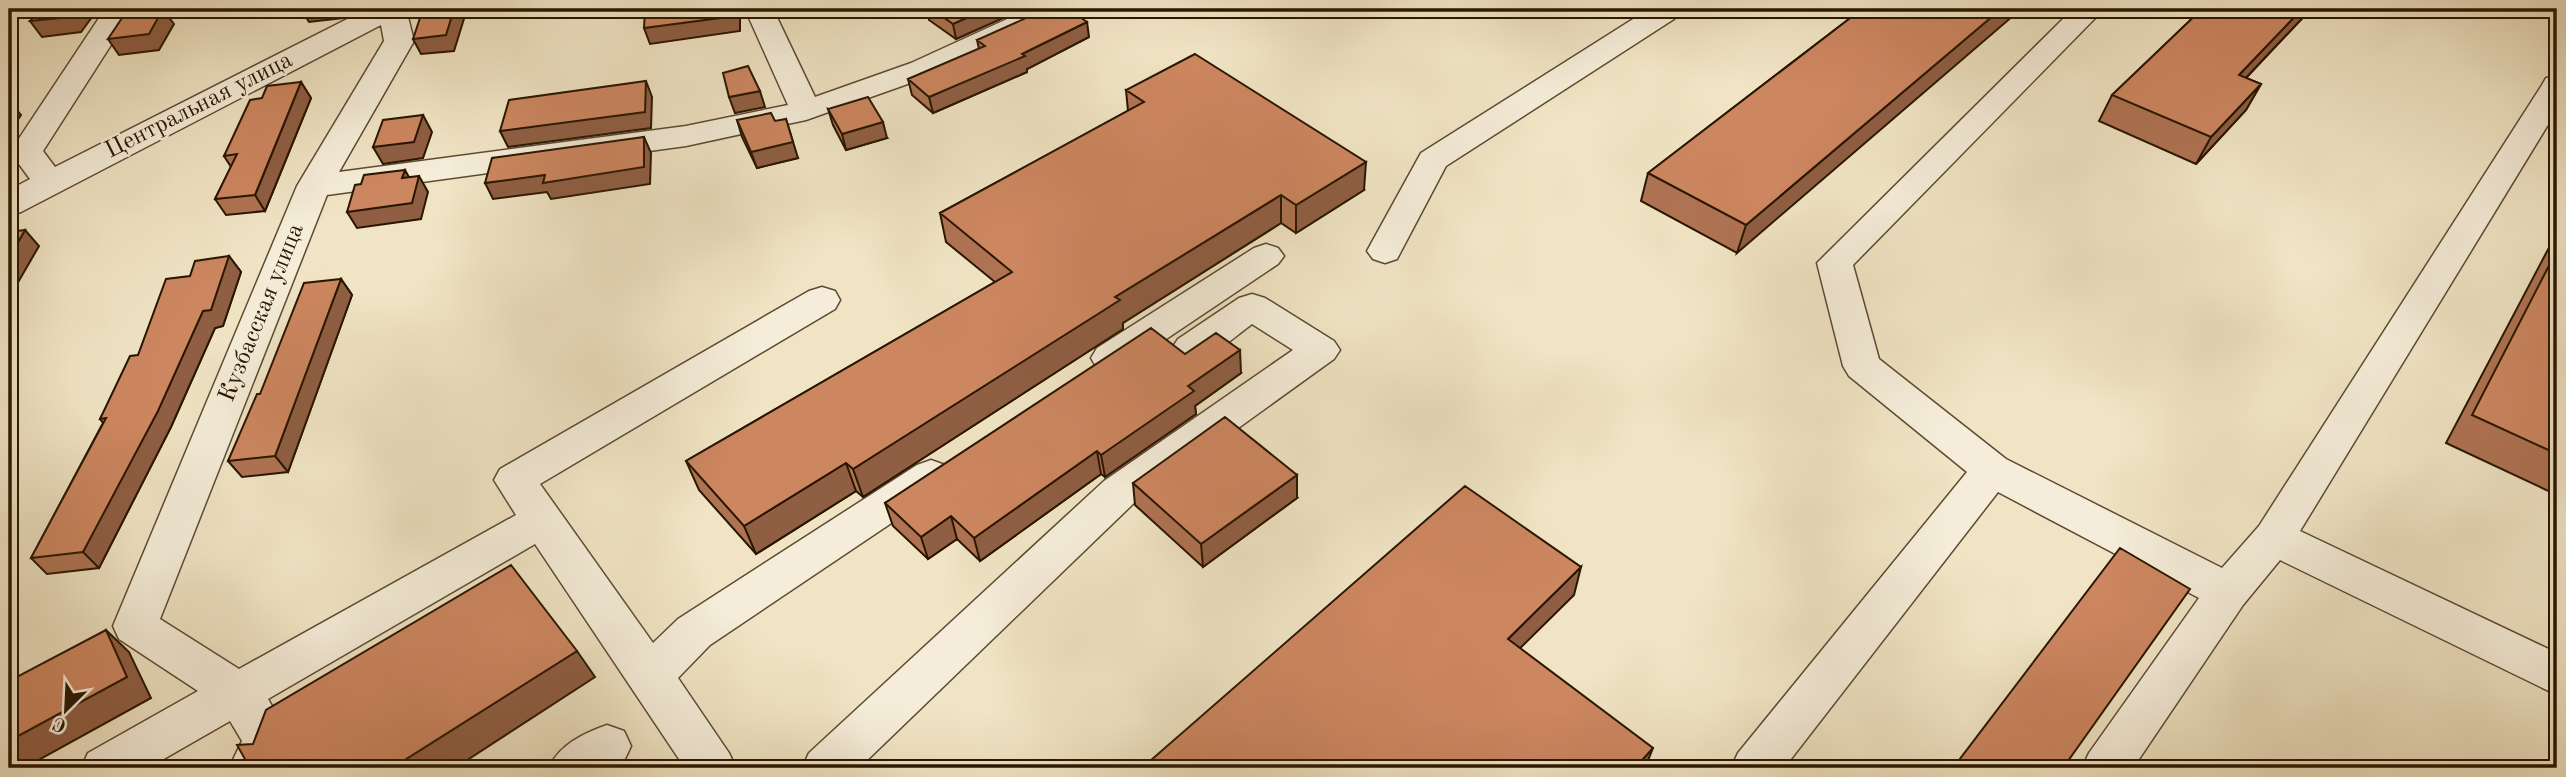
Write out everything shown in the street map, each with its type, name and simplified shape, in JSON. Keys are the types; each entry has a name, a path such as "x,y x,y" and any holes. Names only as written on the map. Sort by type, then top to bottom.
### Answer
{"street":[{"path":"50,182 26,152 119,9"},
{"name":"Центральная улица","path":"9,204 391,9"},
{"name":"Кузбасская улица","path":"238,692 135,626 314,186 399,41 391,9"},
{"path":"759,9 806,111"},
{"path":"314,186 686,136 806,111 922,69 1052,9"},
{"path":"1385,251 1433,160 1664,13 1663,9"},
{"path":"2089,9 1835,263 1862,366 1992,470 2228,592"},
{"path":"2106,768 2228,592 2274,538 2554,94"},
{"path":"1079,379 1266,256"},
{"path":"712,768 514,480 822,300"},
{"path":"826,768 1119,492 1321,350 1252,307 1191,348"},
{"path":"650,676 694,632 963,455"},
{"path":"1755,768 1992,470"},
{"path":"105,768 542,520"},
{"path":"2274,538 2557,675"},
{"path":"238,692 267,739 253,768"}],"building":[{"path":"40,9 75,9 70,17 30,21"},
{"path":"128,9 163,9 149,34 108,39"},
{"path":"423,9 454,9 446,35 413,39"},
{"path":"645,9 735,9 735,16 644,28"},
{"path":"932,9 986,9 953,24"},
{"path":"1046,9 1069,9 1087,22 1022,54 1025,56 929,97 908,79 985,46 977,40"},
{"path":"1862,9 2001,9 1746,225 1648,173"},
{"path":"2202,9 2302,9 2239,75 2261,84 2211,137 2112,95"},
{"path":"1195,54 1366,162 1296,205 1281,195 1115,297 1120,300 853,469 846,463 744,526 686,461 1012,272 940,213 1144,102 1126,90"},
{"path":"748,66 760,91 729,97 723,73"},
{"path":"646,81 645,112 500,131 509,100"},
{"path":"301,82 255,195 215,199 237,154 224,156 250,100 262,98 267,86"},
{"path":"868,97 883,122 842,134 828,109"},
{"path":"771,113 775,121 786,119 793,142 751,152 737,120"},
{"path":"423,115 414,142 373,147 383,120"},
{"path":"644,137 644,167 543,183 545,175 485,183 492,158"},
{"path":"405,170 402,178 419,176 412,203 347,212 355,185 361,184 364,175"},
{"path":"25,230 9,258 9,232"},
{"path":"2557,250 2557,454 2472,415"},
{"path":"229,256 211,310 203,311 158,411 83,552 31,558 106,418 100,419 130,356 138,355 166,279 190,276 195,261"},
{"path":"341,279 275,456 228,461 257,394 260,394 304,283"},
{"path":"1151,328 1185,354 1216,333 1240,350 1188,386 1194,391 1101,455 1097,451 974,538 951,516 921,537 885,503"},
{"path":"1225,417 1297,475 1201,544 1133,483"},
{"path":"1465,486 1581,567 1508,639 1653,748 1635,768 1142,768"},
{"path":"2120,548 2190,589 2063,768 1953,768"},
{"path":"511,565 577,651 392,768 250,768 237,745 253,744 266,710"},
{"path":"106,630 127,677 9,741 9,681"}]}
